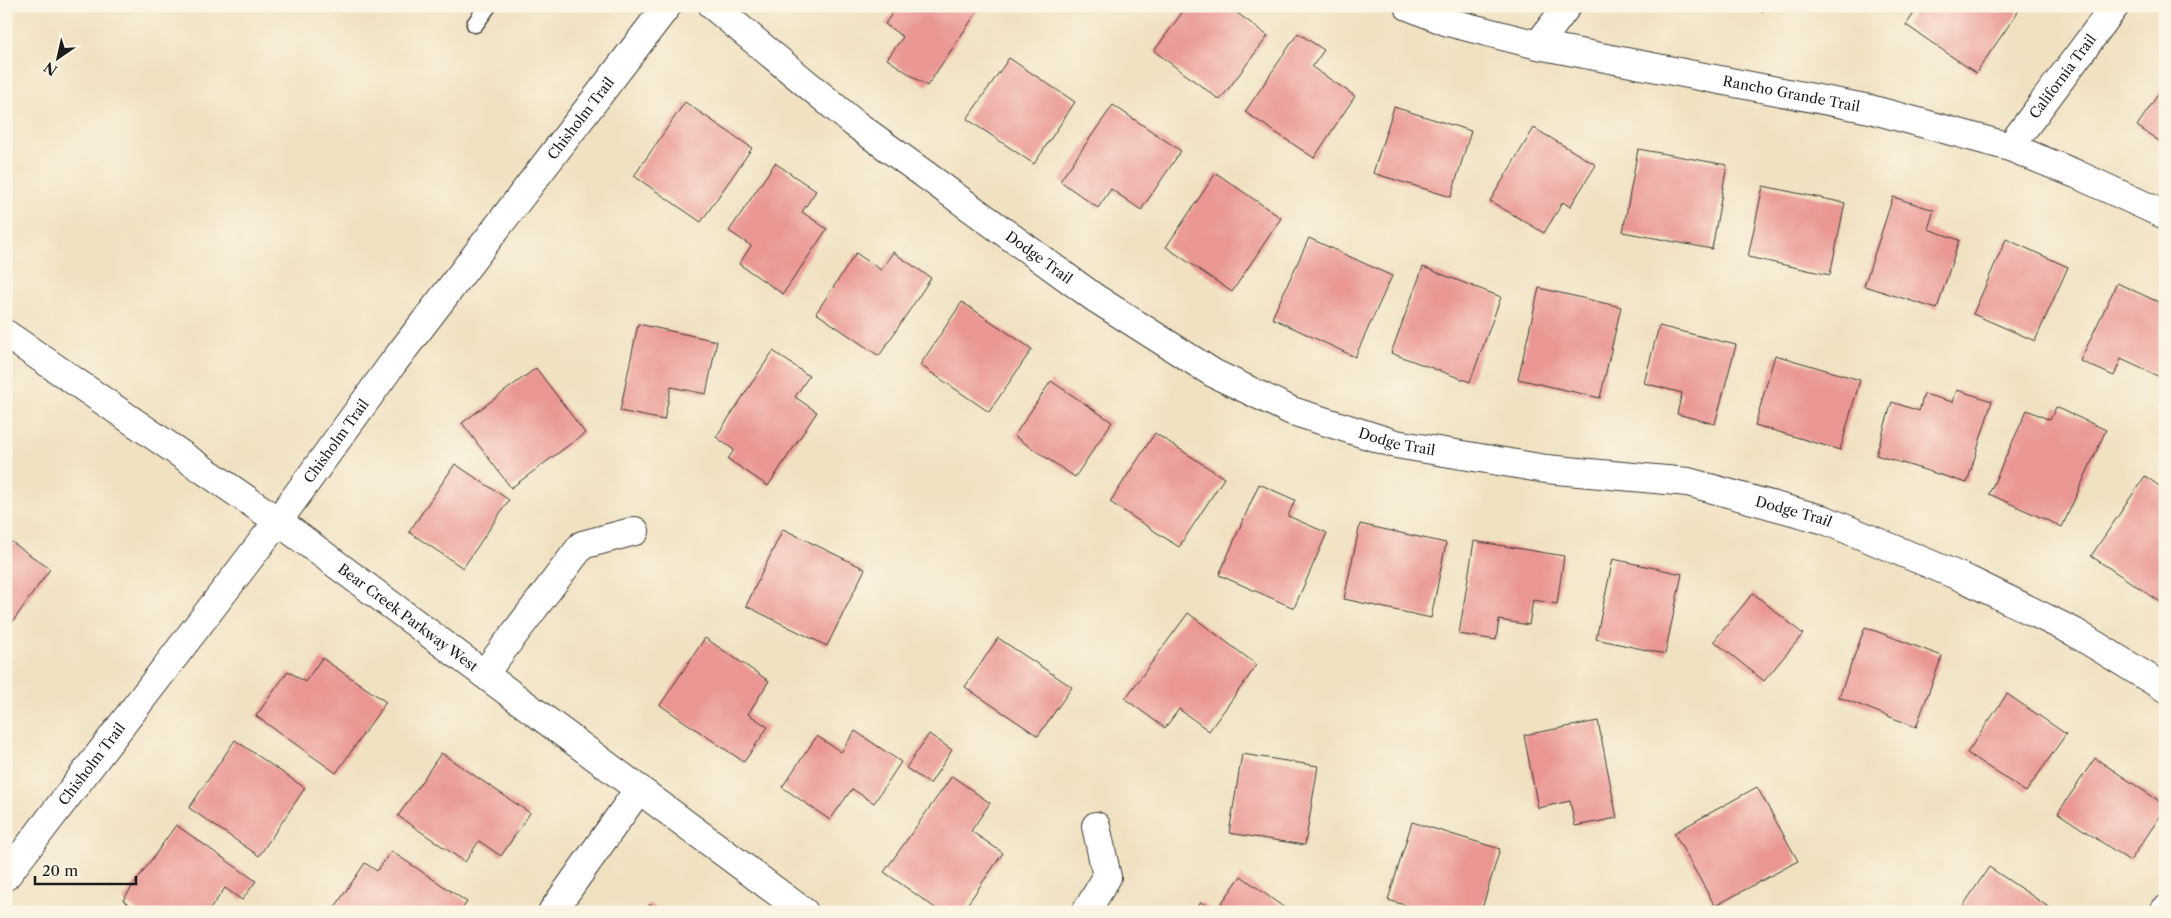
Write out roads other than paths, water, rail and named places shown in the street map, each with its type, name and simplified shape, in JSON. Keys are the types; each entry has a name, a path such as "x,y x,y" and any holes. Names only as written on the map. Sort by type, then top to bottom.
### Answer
{"street":[{"name":"Chisholm Trail","path":"6,876 278,521 393,363 667,6"},
{"name":"Dodge Trail","path":"713,6 854,123 1095,298 1213,373 1284,407 1396,444 1546,469 1688,482 1825,520 1968,580 2074,632 2165,688"},
{"name":"Rancho Grande Trail","path":"1408,6 1448,22 1538,45 1870,110 2010,147 2076,174 2165,215"},
{"path":"1538,45 1567,6"},
{"name":"California Trail","path":"2010,147 2115,6"},
{"name":"Bear Creek Parkway West","path":"6,334 278,521 804,912"},
{"path":"484,674 582,546 635,531"},
{"path":"552,912 639,789"},
{"path":"1086,912 1107,877 1096,826"}],"lane":[{"path":"475,24 488,6"}]}
